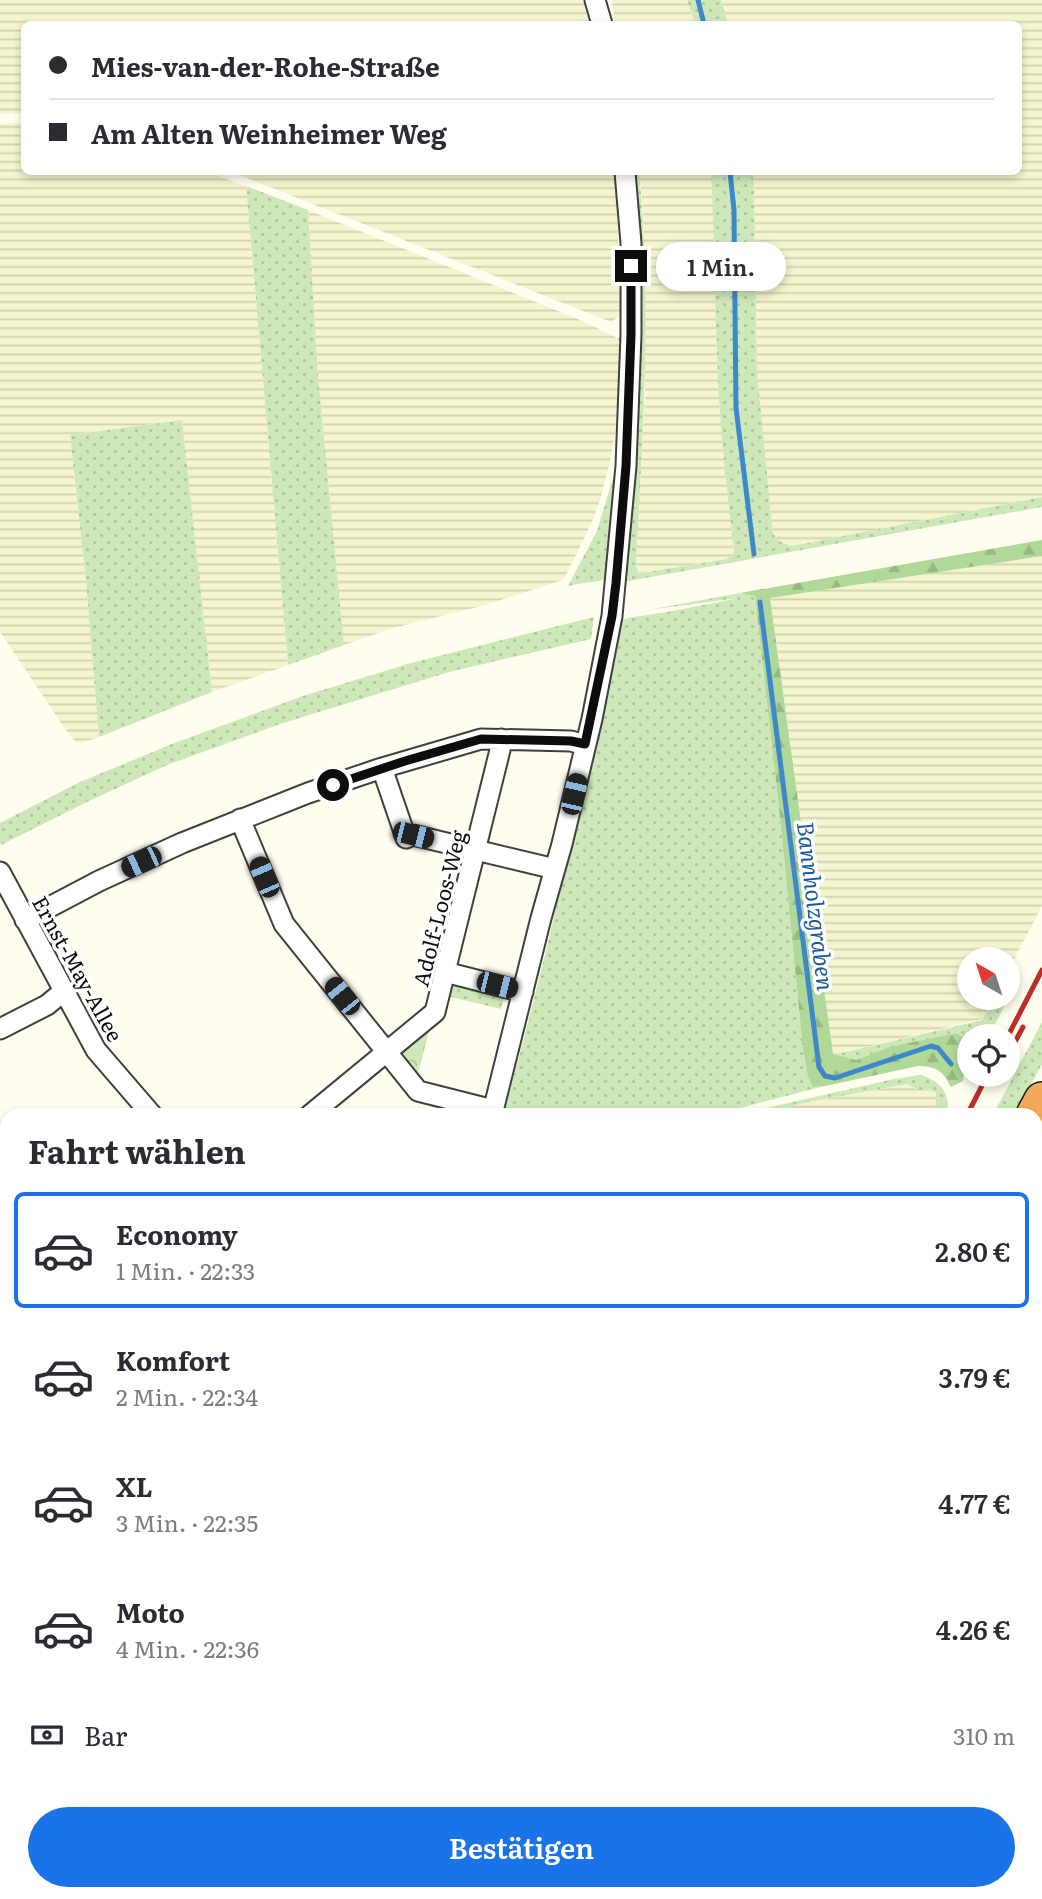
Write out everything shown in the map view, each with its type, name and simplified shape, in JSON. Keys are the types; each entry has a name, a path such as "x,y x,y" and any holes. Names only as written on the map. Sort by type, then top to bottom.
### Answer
{"street":[{"path":"595,0 601,21"},
{"path":"493,1108 555,869 612,616 626,466 631,335 631,243 625,175"},
{"path":"25,920 99,881 182,843 308,793 382,768 481,739 571,741 585,744"},
{"name":"Adolf-Loos-Weg","path":"318,1108 435,1012 501,739"},
{"path":"382,768 406,838 413,835 555,869"},
{"path":"240,819 284,924 418,1091 478,1108"},
{"name":"Ernst-May-Allee","path":"0,872 96,1050 146,1108"},
{"path":"445,972 523,992"},
{"path":"0,1029 47,1005 64,991"}],"green space":[{"path":"0,0 584,0 590,21 21,21 21,113 0,114"},
{"path":"611,0 687,0 694,21 615,21"},
{"path":"687,0 721,0 727,21 694,21"},
{"path":"721,0 1042,0 1042,497 792,546 782,544 773,535 757,372 752,175 1022,175 1022,21 727,21"},
{"path":"21,123 21,175 215,175 246,186 288,665 212,692 182,420 70,435 99,737 82,743 76,742 68,733 0,632 0,124"},
{"path":"240,175 614,175 620,316 611,322"},
{"path":"633,175 639,175 646,319 636,564 638,572 726,559 733,555 734,551 718,382 711,175 752,175 757,372 773,534 777,539 792,546 1042,497 1042,507 623,582 635,452 640,322 639,235"},
{"path":"639,175 711,175 720,413 734,551 733,555 726,559 642,573 636,564 645,396 643,210"},
{"path":"246,186 308,210 318,375 344,645 288,665"},
{"path":"308,210 585,322 620,342 622,348 616,429 609,466 591,524 565,577 560,581 482,606 393,628 344,645 318,375"},
{"path":"617,338 624,339 610,578 568,586 597,531 615,471 622,348"},
{"path":"182,420 212,692 99,737 70,435"},
{"path":"1042,540 1042,556 770,598 833,1054 856,1060 889,1047 956,1033 957,1084 951,1087 938,1070 918,1066 825,1086 813,1087 808,1077 755,596 740,593"},
{"path":"1042,556 1042,906 1020,948 957,947 957,1010 987,1010 982,1019 833,1055 770,597"},
{"path":"740,593 755,596 803,1050 808,1077 813,1087 825,1086 740,1108 505,1108 550,932 619,625 622,620 628,618 739,598 648,610"},
{"path":"594,617 591,639 449,672 280,724 167,765 1,845 0,823 80,782 177,742 303,696 411,663"},
{"path":"451,981 505,995 501,1009 447,996"},
{"path":"987,1010 1002,1010 995,1024 965,1024 982,1020"},
{"path":"1042,1022 1042,1064 1019,1108 997,1108 1008,1087 1020,1087 1020,1064"},
{"path":"431,1023 417,1078 395,1051"},
{"path":"957,1026 957,1034 889,1047 856,1060 833,1055"},
{"path":"920,1075 933,1080 946,1094 948,1108 935,1108 936,1093 919,1090 907,1084 784,1108 767,1108"},
{"path":"908,1084 919,1090 936,1093 935,1108 784,1108"}],"waterway":[{"name":"Bannholzgraben","path":"698,0 703,21"},
{"name":"Bannholzgraben","path":"730,175 734,210 736,408 754,554"},
{"name":"Bannholzgraben","path":"760,602 819,1067 825,1076 835,1078 931,1046 938,1048 951,1064"}],"railway":[{"path":"1014,1024 1042,970"},
{"path":"1020,1033 1023,1027"},
{"path":"971,1108 981,1087"}],"route":[{"path":"333,785 481,739 571,741 585,744 612,616 616,583 626,466 631,266"}]}
